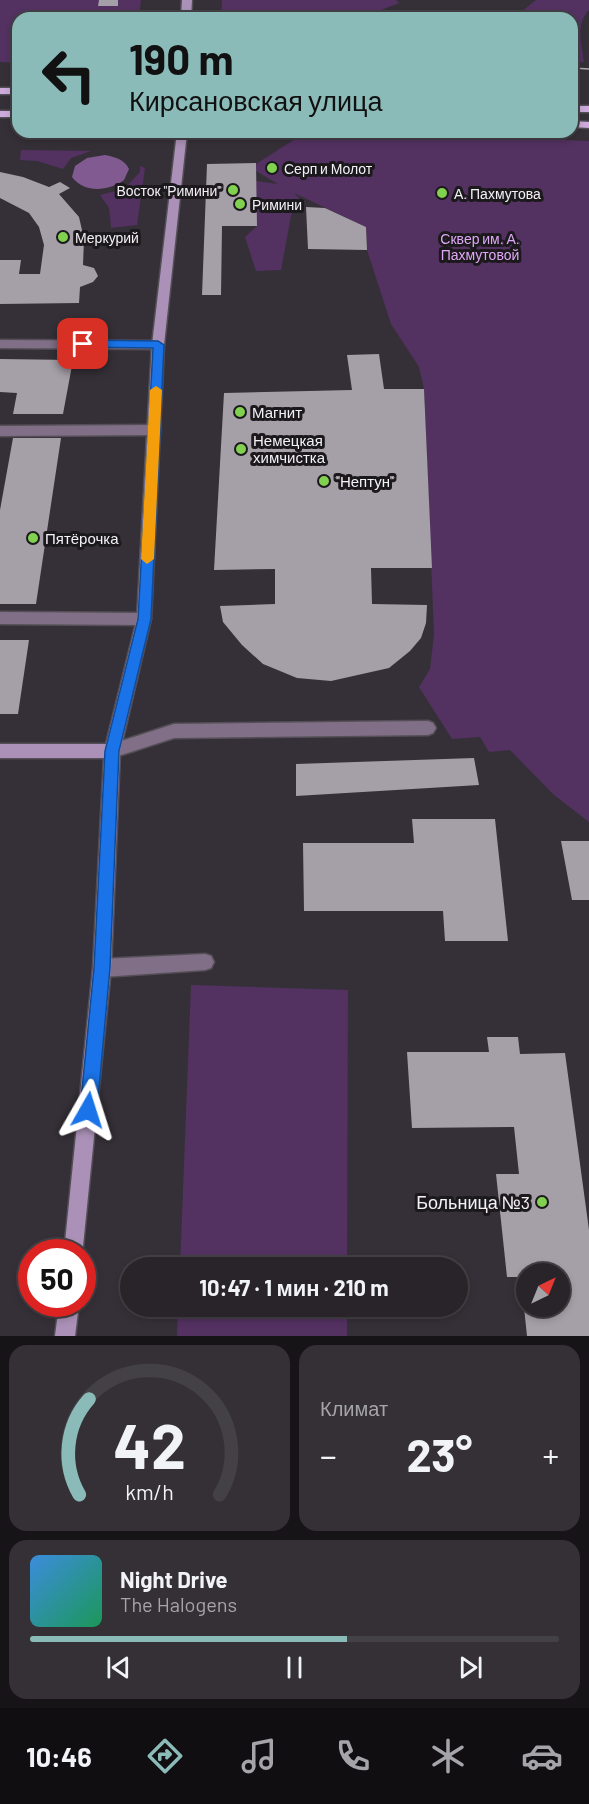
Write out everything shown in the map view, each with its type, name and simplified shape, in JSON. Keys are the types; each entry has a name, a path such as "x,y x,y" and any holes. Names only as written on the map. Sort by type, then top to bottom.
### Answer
{"main road":[{"path":"75,1239 102,968 112,751 144,619 158,345 181,138"},
{"path":"0,751 112,751"},
{"path":"66,1336 68,1317"}],"street":[{"path":"0,344 158,345"},
{"path":"0,431 154,430"},
{"path":"0,618 144,619"},
{"path":"112,751 174,731 428,728"},
{"path":"102,968 205,962"}],"green space":[{"path":"0,0 141,0 140,12 12,12 12,63 0,62"},
{"path":"222,0 396,0 399,3 376,12 221,12"},
{"path":"536,0 589,0 589,10 581,28 584,62 578,62 578,12 520,12"},
{"name":"Сквер им. А. Пахмутовой","path":"297,138 515,138 589,141 589,822 554,795 510,750 489,752 480,737 452,739 419,687 430,669 434,634 424,389 419,367 391,324 367,250 366,227 294,193 299,198 291,216 281,270 256,271 245,237 257,226 256,181 278,184 256,171 256,164"},
{"path":"21,150 91,151 71,158 63,169 37,161 20,160"},
{"path":"140,166 145,168 137,225 111,228 109,208 100,195 124,189 140,172"},
{"path":"191,985 348,990 347,1257 180,1257"},
{"path":"178,1317 347,1317 347,1336 177,1336"}],"shaded area":[{"name":"Меркурий","path":"105,155 125,163 129,169 124,180 111,187 97,189 84,186 72,177 75,166 87,158"}],"building":[{"path":"99,0 118,0 118,6 98,6"},
{"path":"256,163 257,226 222,226 221,295 202,295 207,164"},
{"name":"Меркурий","path":"0,172 23,177 49,187 60,182 70,188 59,194 79,217 84,239 83,265 94,268 98,276 93,282 80,287 79,303 0,304 0,260 21,260 19,274 40,274 44,245 39,227 29,213 0,198"},
{"path":"306,207 325,208 366,227 367,250 308,249"},
{"name":"\"Нептун\"","path":"379,354 384,389 424,389 432,568 371,568 372,604 427,605 426,623 421,638 410,651 389,668 331,681 297,678 263,664 242,645 223,622 220,606 275,604 275,569 214,570 224,393 352,390 347,355"},
{"path":"0,359 73,360 63,414 13,414 17,393 0,392"},
{"path":"13,438 61,438 36,604 0,604 0,510"},
{"path":"0,640 29,640 18,714 0,714"},
{"path":"474,758 479,785 296,796 296,764"},
{"path":"412,819 495,819 508,941 445,941 443,911 304,911 303,843 414,843"},
{"path":"561,841 589,841 589,900 572,900"},
{"name":"Больница №3","path":"487,1037 518,1037 520,1054 565,1053 589,1230 589,1336 527,1336 525,1317 570,1317 570,1263 516,1263 516,1277 507,1277 496,1174 519,1174 514,1127 412,1128 407,1052 489,1052"}],"tram line":[{"path":"578,68 589,69"}],"slow traffic":[{"path":"147,559 156,390"}],"place":[{"name":"Серп и Молот","path":"272,168"},
{"name":"Восток \"Римини\"","path":"233,190"},
{"name":"А. Пахмутова","path":"442,193"},
{"name":"Римини","path":"240,204"},
{"name":"Меркурий","path":"63,237"},
{"name":"Магнит","path":"240,412"},
{"name":"Немецкая химчистка","path":"241,449"},
{"name":"\"Нептун\"","path":"324,481"},
{"name":"Пятёрочка","path":"33,538"},
{"name":"Больница №3","path":"542,1202"}],"route":[{"path":"83,344 158,345 144,619 112,751 102,968 88,1110"}]}
